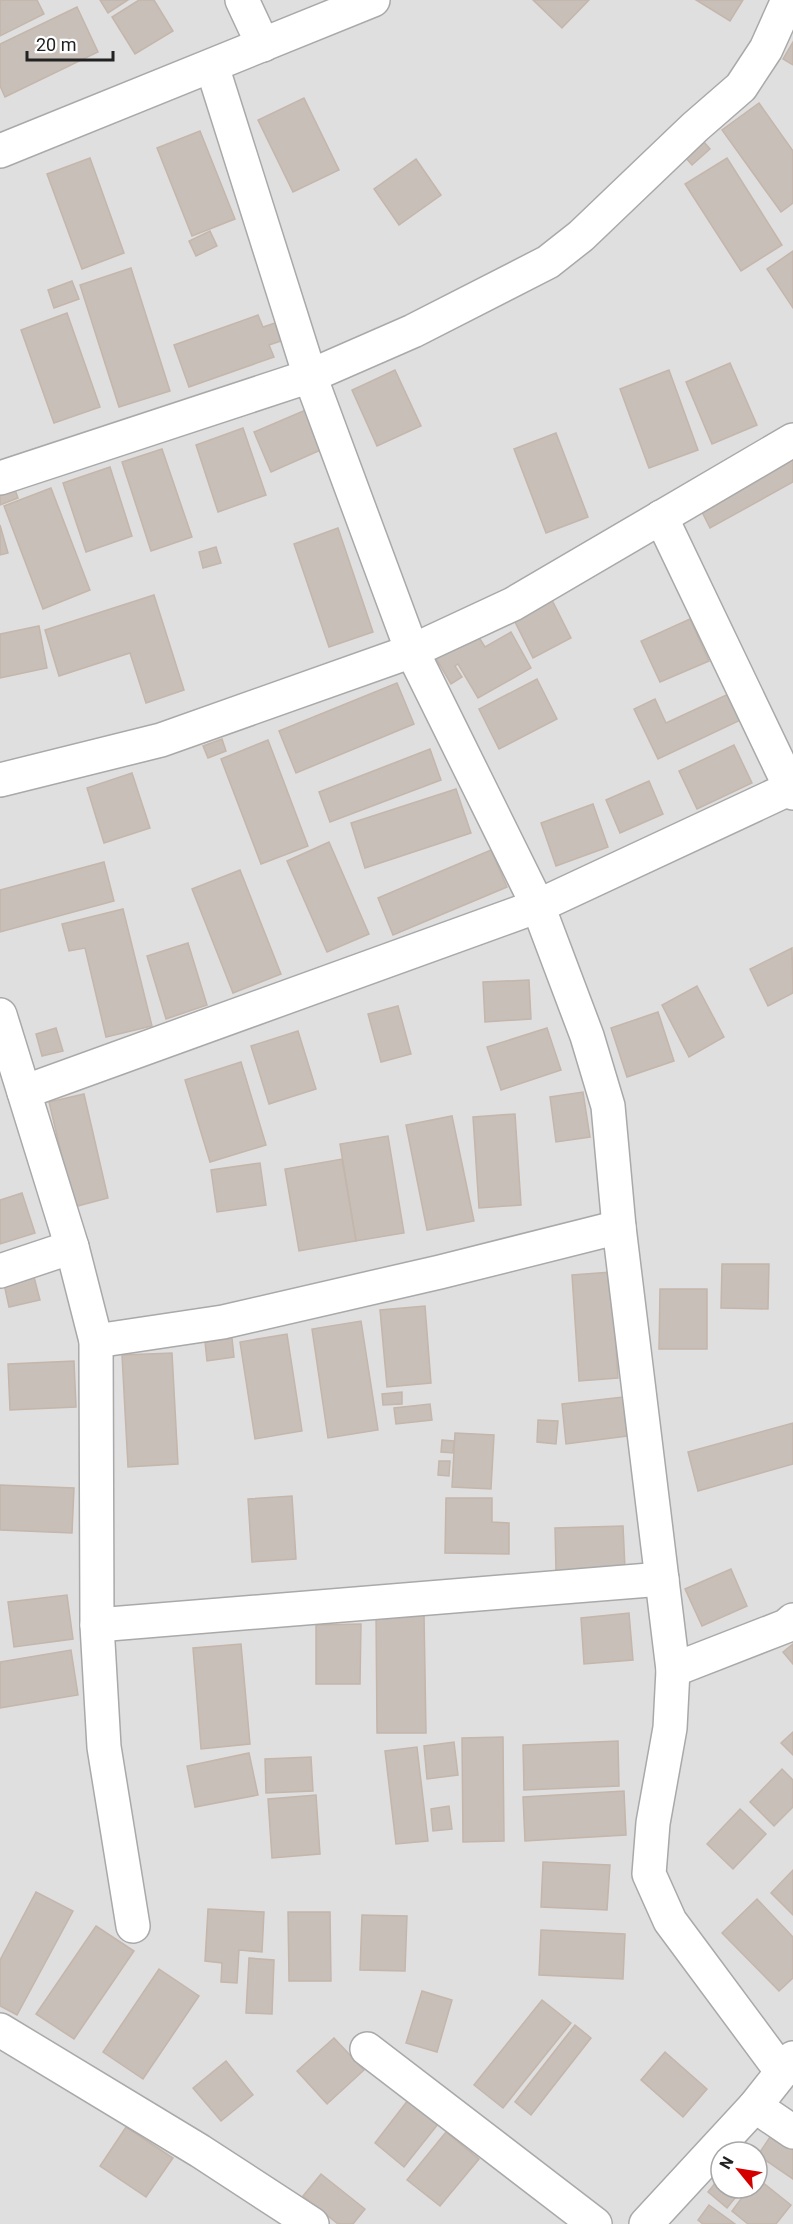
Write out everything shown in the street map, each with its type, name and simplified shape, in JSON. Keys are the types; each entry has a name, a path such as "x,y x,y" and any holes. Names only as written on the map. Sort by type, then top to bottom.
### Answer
{"street":[{"path":"242,0 263,45"},
{"path":"0,151 373,0"},
{"path":"0,478 310,376 414,331 548,262 581,236 695,127 741,87 766,49 788,0"},
{"path":"212,66 310,376 412,651 538,906 587,1035 608,1106 619,1227 673,1670 670,1728 653,1822 649,1874 670,1921 787,2065 755,2106 646,2224"},
{"path":"0,780 161,740 412,651 513,604 793,440"},
{"path":"24,1092 538,906 792,789 661,517"},
{"path":"0,1015 72,1247 96,1341 97,1625 104,1747 133,1926"},
{"path":"96,1341 223,1322 440,1272 619,1227"},
{"path":"0,1271 72,1247"},
{"path":"97,1625 662,1579"},
{"path":"673,1670 786,1626 793,1620"},
{"path":"0,2030 200,2151 312,2224"},
{"path":"367,2049 595,2224"},
{"path":"755,2106 793,2132"}],"shaded area":[{"path":"0,0 793,0 793,2224 0,2224"}],"building":[{"path":"0,0 37,0 44,14 0,36"},
{"path":"100,0 128,0 108,13"},
{"path":"139,0 154,0 173,31 135,54 112,17"},
{"path":"533,0 589,0 562,28"},
{"path":"696,0 743,0 730,21"},
{"path":"77,7 98,52 5,97 0,86 0,44"},
{"path":"793,42 793,65 783,59"},
{"path":"304,98 339,170 293,192 258,120"},
{"path":"759,103 793,151 793,203 781,212 722,130"},
{"path":"200,131 235,219 192,236 157,148"},
{"path":"697,134 710,149 692,165 679,150"},
{"path":"90,158 124,253 82,269 47,174"},
{"path":"727,158 782,245 741,271 685,184"},
{"path":"416,159 441,195 399,225 374,189"},
{"path":"210,231 217,246 196,256 189,241"},
{"path":"793,251 793,308 767,269"},
{"path":"131,268 170,391 119,407 80,285"},
{"path":"72,281 79,299 54,308 48,290"},
{"path":"67,313 100,407 54,423 21,330"},
{"path":"258,315 263,327 275,323 281,341 269,345 274,357 189,387 174,345"},
{"path":"730,363 757,425 712,444 686,382"},
{"path":"395,370 421,426 377,446 352,390"},
{"path":"669,370 698,450 649,468 620,389"},
{"path":"308,409 325,448 271,472 254,432"},
{"path":"243,428 266,495 218,512 196,445"},
{"path":"556,433 588,517 546,533 514,449"},
{"path":"162,449 192,537 151,551 122,462"},
{"path":"793,456 793,482 710,528 700,508"},
{"path":"110,467 132,536 86,552 63,483"},
{"path":"14,487 18,498 0,505 0,492"},
{"path":"51,488 90,590 43,609 4,506"},
{"path":"0,525 8,553 0,555"},
{"path":"338,528 373,632 329,647 294,544"},
{"path":"216,547 221,563 203,568 199,552"},
{"path":"154,595 184,690 146,703 130,653 59,676 45,630"},
{"path":"552,600 571,638 533,658 514,620"},
{"path":"690,619 709,661 660,682 641,641"},
{"path":"39,626 47,668 0,678 0,634"},
{"path":"475,631 485,647 511,632 531,668 478,698 458,664 455,666 462,677 451,684 434,655"},
{"path":"537,679 557,719 499,749 479,709"},
{"path":"397,683 414,724 296,773 279,731"},
{"path":"735,691 747,717 658,759 634,709 655,699 666,723"},
{"path":"222,739 226,751 208,758 203,746"},
{"path":"268,740 308,846 261,864 221,759"},
{"path":"734,745 752,783 697,809 679,771"},
{"path":"430,749 441,780 330,822 319,792"},
{"path":"132,773 150,828 104,843 87,788"},
{"path":"649,781 663,814 620,833 606,800"},
{"path":"456,789 471,833 365,868 351,823"},
{"path":"593,804 608,847 556,866 541,823"},
{"path":"329,842 369,934 327,952 287,861"},
{"path":"491,850 507,887 393,935 378,898"},
{"path":"104,862 114,901 0,932 0,890"},
{"path":"240,870 281,974 233,993 192,889"},
{"path":"123,909 152,1026 106,1037 85,948 69,951 62,924"},
{"path":"188,943 207,1005 166,1019 147,956"},
{"path":"792,948 793,993 768,1006 750,969"},
{"path":"529,980 531,1019 485,1022 483,982"},
{"path":"697,986 724,1037 689,1057 662,1005"},
{"path":"398,1006 411,1054 381,1062 368,1014"},
{"path":"658,1012 674,1061 627,1077 611,1028"},
{"path":"56,1028 63,1051 42,1056 36,1034"},
{"path":"547,1028 561,1070 501,1090 487,1047"},
{"path":"298,1031 316,1089 269,1104 251,1046"},
{"path":"241,1062 266,1145 210,1162 185,1080"},
{"path":"583,1092 590,1137 556,1142 550,1097"},
{"path":"84,1094 108,1198 74,1207 49,1102"},
{"path":"515,1114 521,1205 479,1208 473,1117"},
{"path":"452,1116 474,1221 427,1230 406,1125"},
{"path":"388,1136 404,1233 356,1241 340,1144"},
{"path":"342,1159 356,1241 299,1251 285,1169"},
{"path":"260,1163 266,1205 217,1212 211,1170"},
{"path":"22,1193 35,1233 0,1244 0,1200"},
{"path":"722,1264 769,1264 768,1309 721,1308"},
{"path":"611,1272 618,1378 579,1381 572,1275"},
{"path":"34,1277 40,1300 9,1307 4,1284"},
{"path":"660,1289 707,1289 707,1349 659,1349"},
{"path":"425,1306 431,1383 387,1387 380,1310"},
{"path":"361,1321 378,1430 328,1438 312,1329"},
{"path":"287,1334 302,1431 255,1439 240,1342"},
{"path":"232,1338 234,1357 207,1361 205,1342"},
{"path":"172,1353 178,1464 128,1467 122,1355"},
{"path":"74,1361 76,1407 10,1410 8,1364"},
{"path":"402,1392 402,1404 383,1405 382,1394"},
{"path":"623,1397 627,1436 566,1444 562,1404"},
{"path":"430,1404 432,1420 396,1424 394,1408"},
{"path":"538,1420 558,1421 556,1444 537,1442"},
{"path":"793,1423 793,1464 698,1491 688,1452"},
{"path":"455,1433 494,1435 491,1489 452,1487"},
{"path":"442,1440 454,1441 453,1453 441,1452"},
{"path":"439,1461 450,1461 449,1476 438,1475"},
{"path":"0,1485 74,1488 72,1533 0,1530"},
{"path":"292,1496 296,1559 252,1562 248,1499"},
{"path":"446,1498 492,1498 492,1522 509,1523 509,1554 445,1553"},
{"path":"623,1526 625,1568 556,1571 555,1528"},
{"path":"731,1569 747,1606 702,1626 685,1589"},
{"path":"67,1595 73,1639 14,1647 8,1602"},
{"path":"424,1613 426,1733 377,1733 376,1614"},
{"path":"629,1613 633,1660 584,1664 581,1618"},
{"path":"361,1624 360,1684 316,1684 316,1625"},
{"path":"241,1644 250,1744 201,1749 193,1648"},
{"path":"793,1644 793,1664 783,1652"},
{"path":"71,1650 78,1695 0,1708 0,1662"},
{"path":"793,1732 793,1755 781,1743"},
{"path":"503,1737 504,1841 463,1842 462,1738"},
{"path":"618,1741 619,1786 524,1790 523,1745"},
{"path":"454,1742 458,1775 427,1779 424,1746"},
{"path":"417,1747 428,1841 396,1844 385,1751"},
{"path":"249,1753 258,1795 195,1807 187,1766"},
{"path":"311,1757 313,1791 266,1793 265,1759"},
{"path":"782,1769 793,1780 793,1807 774,1826 750,1802"},
{"path":"624,1791 626,1835 525,1841 523,1797"},
{"path":"316,1795 320,1854 272,1858 268,1799"},
{"path":"449,1806 452,1829 433,1831 431,1809"},
{"path":"740,1809 766,1834 733,1869 707,1844"},
{"path":"543,1862 610,1865 607,1910 541,1907"},
{"path":"793,1870 793,1915 771,1893"},
{"path":"36,1892 73,1911 17,2015 0,2006 0,1960"},
{"path":"757,1899 793,1937 793,1978 779,1991 722,1933"},
{"path":"208,1909 264,1912 262,1952 239,1950 237,1983 221,1982 222,1963 205,1961"},
{"path":"288,1912 330,1912 331,1981 289,1981"},
{"path":"362,1915 407,1916 405,1971 360,1970"},
{"path":"96,1926 134,1951 74,2039 36,2014"},
{"path":"541,1930 625,1934 623,1979 539,1975"},
{"path":"249,1958 274,1960 272,2014 246,2013"},
{"path":"159,1969 199,1996 143,2079 103,2052"},
{"path":"422,1991 452,2000 437,2052 406,2043"},
{"path":"542,2000 571,2023 503,2108 474,2085"},
{"path":"575,2025 591,2038 531,2115 515,2102"},
{"path":"334,2038 364,2070 327,2104 297,2071"},
{"path":"665,2052 707,2089 683,2117 641,2080"},
{"path":"226,2061 253,2095 221,2121 193,2088"},
{"path":"408,2100 438,2124 404,2167 375,2143"},
{"path":"126,2127 173,2158 146,2197 100,2166"},
{"path":"446,2132 479,2159 440,2206 407,2180"},
{"path":"772,2134 793,2149 793,2179 769,2163 768,2140"},
{"path":"321,2174 365,2209 353,2224 338,2224 303,2196"},
{"path":"769,2188 791,2205 776,2224 748,2224 732,2211 740,2200 769,2200"},
{"path":"718,2200 733,2200 727,2208"},
{"path":"709,2205 735,2224 703,2224 698,2220"}]}
